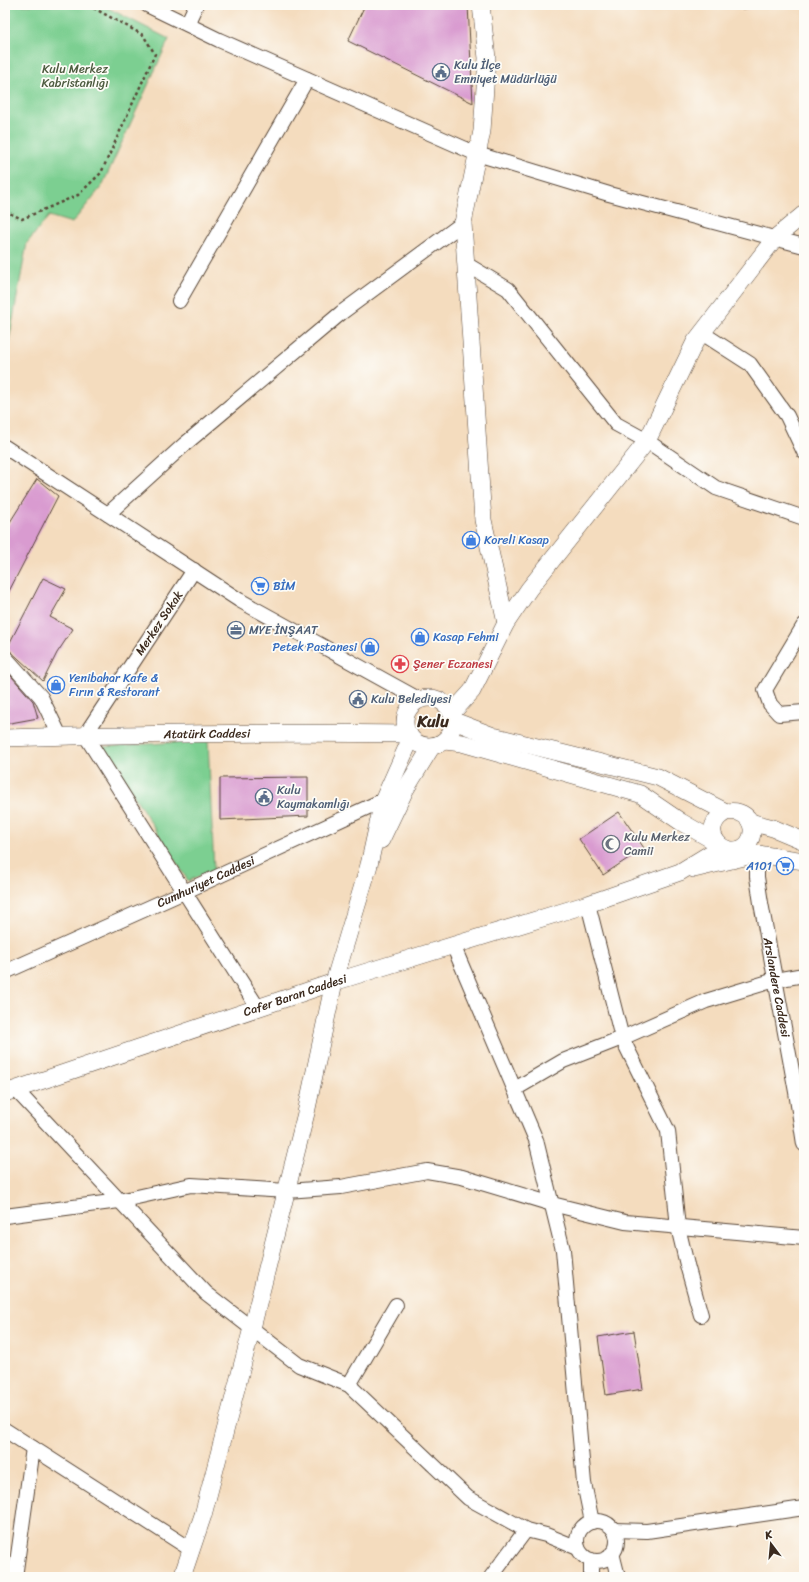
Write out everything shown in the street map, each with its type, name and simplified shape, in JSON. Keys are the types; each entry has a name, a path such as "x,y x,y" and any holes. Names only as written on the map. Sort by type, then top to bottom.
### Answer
{"street":[{"path":"147,5 306,79 477,154 609,194 804,246"},
{"path":"187,24 196,5"},
{"path":"481,5 486,58 482,131 463,223 483,520 506,623"},
{"path":"179,301 306,79"},
{"path":"453,717 472,691 506,623 529,589 647,441 695,342 775,238 804,214"},
{"path":"108,514 185,444 341,313 463,223"},
{"path":"466,264 508,289 616,424 647,441 716,488 804,518"},
{"path":"702,333 750,364 787,416 804,452"},
{"path":"5,447 239,600 420,700"},
{"name":"Merkez Sokak","path":"85,735 194,570"},
{"path":"804,625 765,690 770,704 779,714 804,712"},
{"path":"5,657 42,697 60,736"},
{"path":"369,865 405,790 438,744 452,732 453,717 448,706 435,698 427,698 414,704 406,717 405,724 410,736 417,743 424,746 438,744 462,743 640,794 681,822 724,846 757,854 804,861"},
{"path":"453,717 493,736 658,777 726,812"},
{"name":"Atatürk Caddesi","path":"5,738 85,735 331,733 410,736"},
{"path":"85,735 258,1008"},
{"path":"182,1577 203,1515 252,1328 306,1113 334,982 369,865 383,801 410,736"},
{"name":"Cumhuriyet Caddesi","path":"5,972 184,892 405,790"},
{"path":"680,872 724,846 742,848 748,843 752,829 746,816 740,812 733,810 726,812 719,815 715,821 712,828 713,835 724,846"},
{"path":"750,822 773,828 804,841"},
{"path":"680,872 757,854"},
{"name":"Arslandere Caddesi","path":"757,854 758,884 804,1144"},
{"name":"Cafer Baran Caddesi","path":"11,1091 334,982 588,904 680,872"},
{"path":"588,904 622,1038 668,1131 678,1227 701,1315"},
{"path":"454,945 536,1140 563,1250 584,1483 586,1526 577,1538 578,1548 583,1556 591,1560 601,1561 610,1556 615,1549 617,1539 614,1530 607,1524 597,1521 586,1526 546,1535"},
{"path":"515,1089 563,1061 622,1038 706,1001 775,980 804,975"},
{"path":"11,1091 119,1200 206,1293 299,1365 348,1385 468,1498 526,1530 546,1535 578,1548"},
{"path":"5,1216 119,1200 191,1185 286,1191 341,1187 426,1171 462,1177 552,1204 625,1222 804,1238"},
{"path":"348,1385 396,1305"},
{"path":"5,1430 192,1550"},
{"path":"15,1577 33,1448"},
{"path":"614,1530 646,1531 804,1508"},
{"path":"491,1577 526,1530"},
{"path":"612,1553 618,1577"},
{"path":"591,1560 591,1577"}],"path":[{"path":"5,211 22,219 78,195 101,173 154,54 143,35 88,5"}],"green space":[{"name":"Kulu Merkez Kabristanlığı","path":"5,5 102,5 169,39 102,186 72,223 49,216 27,243 5,362"},
{"path":"208,740 214,871 188,881 103,747"}],"building":[{"name":"Kulu İlçe Emniyet Müdürlüğü","path":"365,5 468,5 473,103 348,41"},
{"path":"742,5 776,5 776,6 742,9"},
{"path":"37,479 58,496 5,599 5,530"},
{"path":"43,578 66,589 50,617 73,629 57,653 43,681 7,648"},
{"path":"5,669 33,701 38,718 5,724"},
{"name":"Kulu Kaymakamlığı","path":"308,777 308,816 220,820 220,778"},
{"name":"Kulu Merkez Camii","path":"619,812 644,848 603,875 579,839"},
{"path":"634,1331 643,1389 606,1395 598,1337"}],"place":[{"name":"Kulu İlçe Emniyet Müdürlüğü","path":"441,72"},
{"name":"Koreli Kasap","path":"471,540"},
{"name":"BİM","path":"260,586"},
{"name":"MYE İNŞAAT","path":"236,630"},
{"name":"Kasap Fehmi","path":"420,637"},
{"name":"Petek Pastanesi","path":"370,647"},
{"name":"Şener Eczanesi","path":"400,664"},
{"name":"Yenibahar Kafe & Fırın & Restorant","path":"56,685"},
{"name":"Kulu Belediyesi","path":"358,699"},
{"name":"Kulu Kaymakamlığı","path":"264,797"},
{"name":"Kulu Merkez Camii","path":"611,844"},
{"name":"A101","path":"785,866"}],"district":[{"name":"Kulu","path":"433,721"}]}
